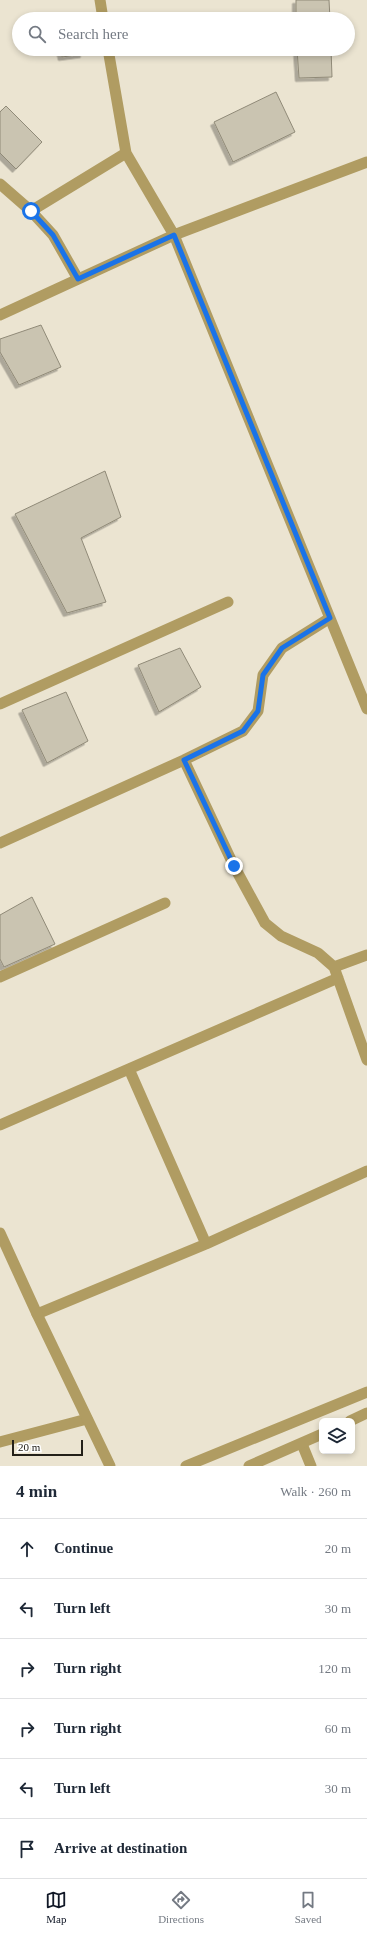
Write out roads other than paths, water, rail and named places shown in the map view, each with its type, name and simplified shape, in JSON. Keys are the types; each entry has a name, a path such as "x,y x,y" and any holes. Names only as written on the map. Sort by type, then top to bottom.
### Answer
{"street":[{"path":"100,0 102,12"},
{"path":"109,56 126,153 174,235 367,709"},
{"path":"31,211 126,153"},
{"path":"0,315 174,235 367,162"},
{"path":"0,184 31,211 53,235 78,279"},
{"path":"0,704 228,602"},
{"path":"0,843 184,760 243,731 258,711 263,675 282,648 330,618"},
{"path":"184,760 234,866 265,923 281,936 318,954 336,972 367,1060"},
{"path":"0,977 165,903"},
{"path":"0,1125 129,1069 336,972 367,955"},
{"path":"129,1069 206,1244"},
{"path":"36,1314 206,1244 367,1170"},
{"path":"0,1233 36,1314 110,1466"},
{"path":"186,1466 367,1392"},
{"path":"355,1419 367,1413"},
{"path":"0,1442 87,1419"},
{"path":"248,1466 319,1436"},
{"path":"302,1444 311,1466"}]}
